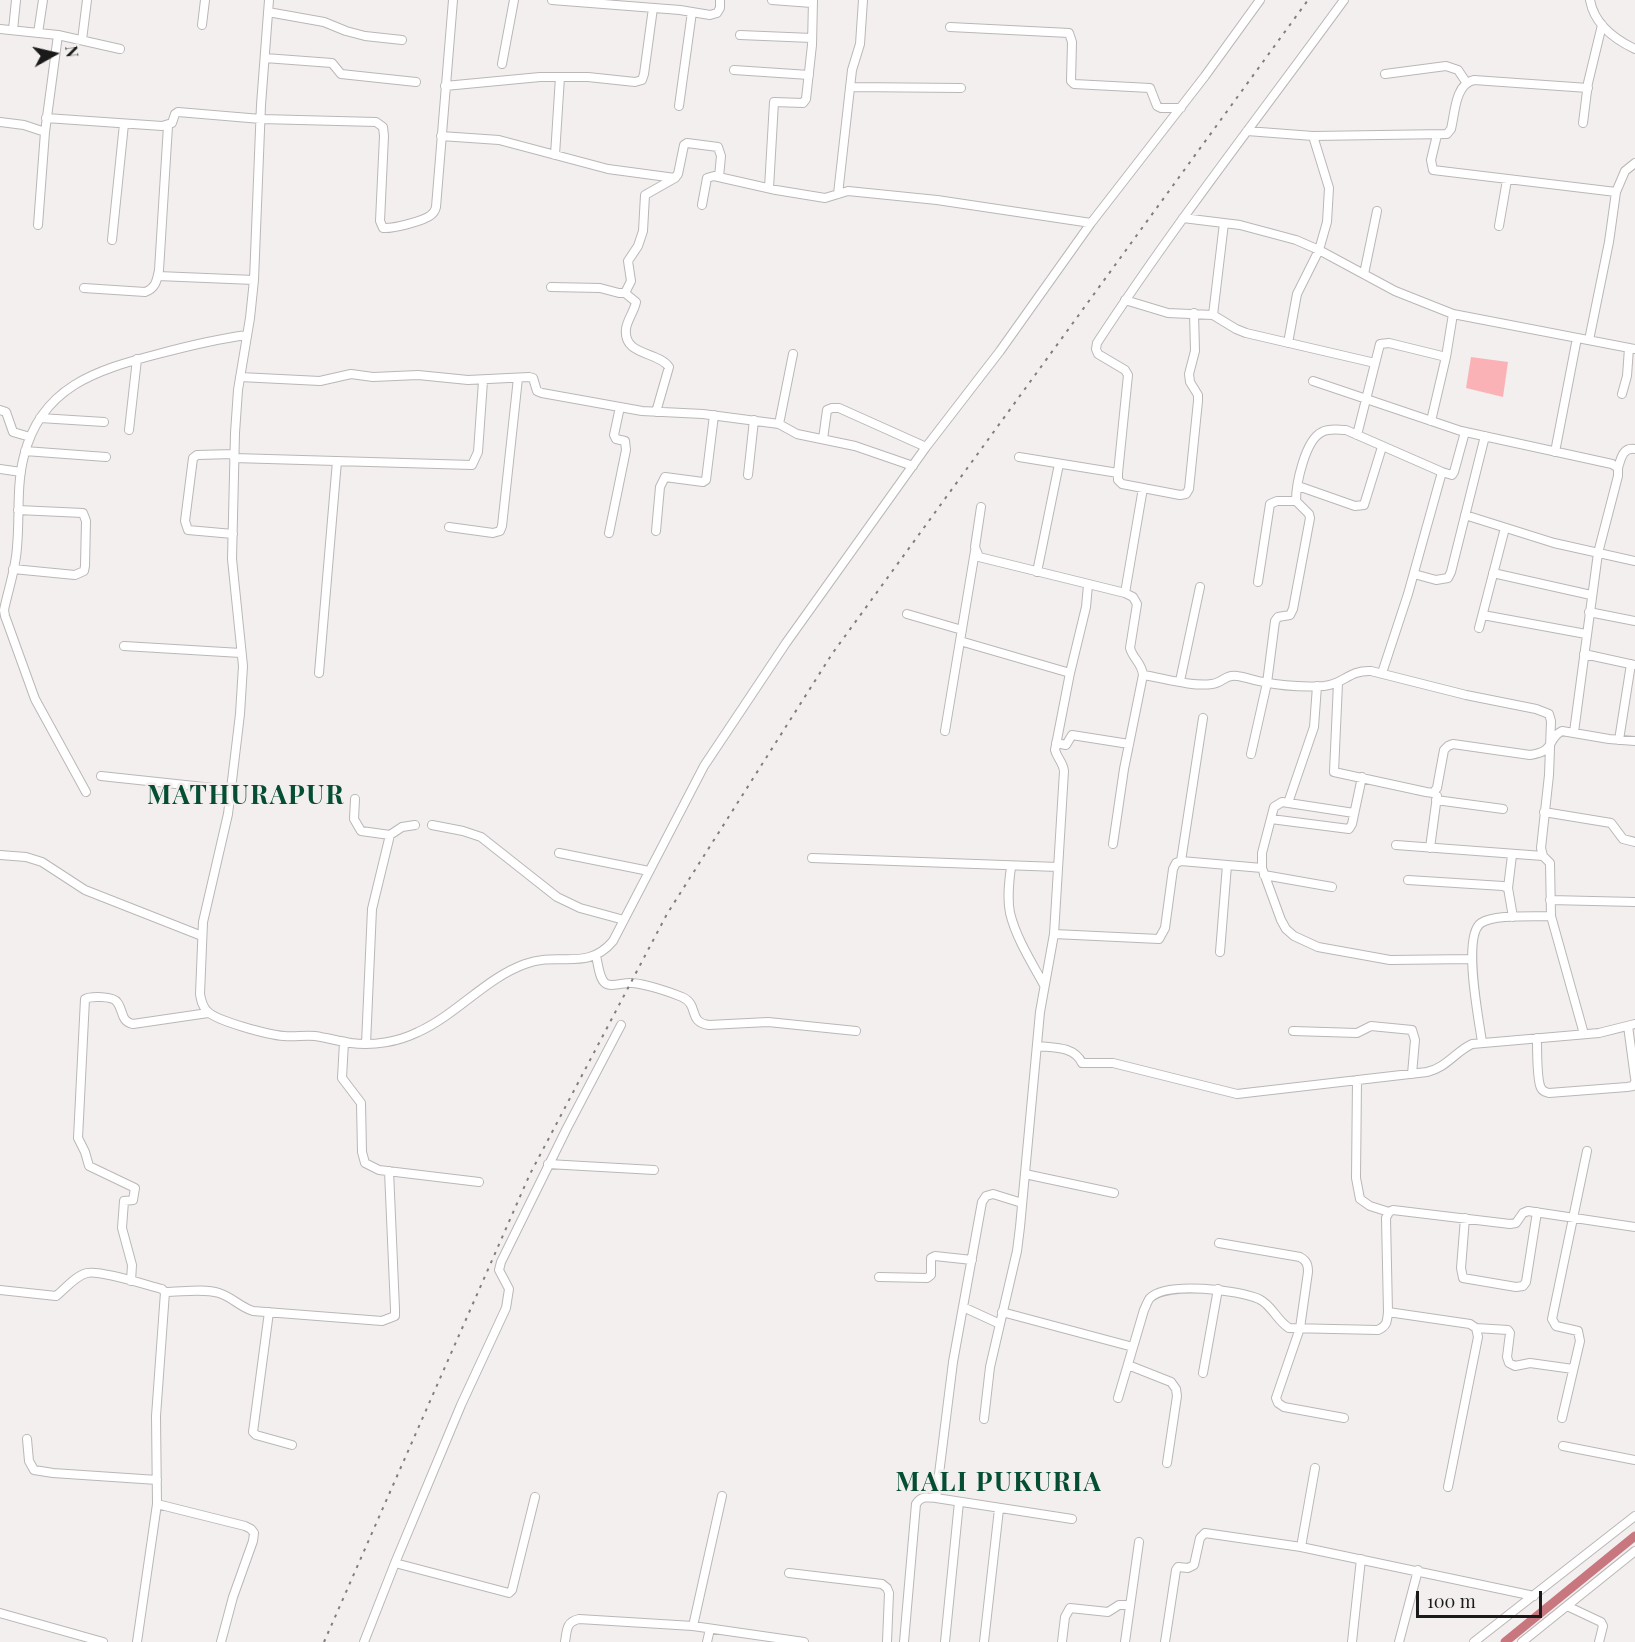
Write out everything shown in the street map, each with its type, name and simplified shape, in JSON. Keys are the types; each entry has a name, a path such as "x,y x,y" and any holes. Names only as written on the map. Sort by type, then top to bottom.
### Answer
{"street":[{"path":"13,30 16,0"},
{"path":"38,33 43,0"},
{"path":"82,40 87,0"},
{"path":"202,24 205,0"},
{"path":"208,1013 202,1004 200,994 202,936 232,790 243,666 233,574 234,456 240,377 254,280 269,0"},
{"path":"84,288 146,292 156,284 168,126 178,112 261,119 376,122 383,127 384,136 380,221 383,228 389,229 423,219 434,213 453,0"},
{"path":"502,64 514,0"},
{"path":"552,0 710,15 717,13 720,0"},
{"path":"769,188 774,102 803,103 806,99 813,38 813,2 772,0"},
{"path":"838,194 852,70 860,44 863,0"},
{"path":"131,1281 132,1265 122,1228 124,1201 133,1200 135,1188 89,1166 78,1138 85,999 94,996 114,999 122,1018 127,1023 133,1024 208,1013 268,1034 314,1036 366,1044 417,1033 446,1017 509,971 523,964 536,960 582,959 604,952 614,940 699,776 729,727 793,633 1091,223 1181,108 1260,0"},
{"path":"1194,313 1195,351 1189,374 1190,381 1198,395 1198,401 1190,489 1186,494 1180,495 1122,484 1118,480 1118,473 1128,375 1125,370 1098,354 1097,343 1183,218 1344,0"},
{"path":"1590,0 1593,13 1602,25 1623,43 1635,49"},
{"path":"445,86 560,77 635,82 642,80 652,8"},
{"path":"268,12 324,22 365,36 402,40"},
{"path":"679,106 692,12"},
{"path":"1583,123 1602,25"},
{"path":"950,27 1070,33 1072,42 1071,81 1074,84 1150,88 1157,106 1181,108"},
{"path":"0,29 58,35 120,49"},
{"path":"38,225 46,118 58,35"},
{"path":"740,35 813,38"},
{"path":"265,58 332,63 341,74 416,82"},
{"path":"1385,74 1446,66 1458,70 1466,82"},
{"path":"734,70 809,75"},
{"path":"555,154 560,77"},
{"path":"1247,131 1313,136 1447,134 1451,129 1461,88 1466,82 1474,80 1588,88"},
{"path":"850,87 961,88"},
{"path":"46,118 168,126"},
{"path":"0,122 24,125 45,132"},
{"path":"112,240 124,124"},
{"path":"1437,135 1431,160 1433,170 1616,192"},
{"path":"441,136 499,140 608,169 675,178"},
{"path":"1288,343 1297,294 1319,250 1327,222 1329,188 1313,136"},
{"path":"625,293 631,281 628,261 638,246 643,231 645,195 675,178 678,174 684,145 692,142 718,147 721,156 719,177"},
{"path":"1589,340 1609,242 1616,192 1625,171 1635,164"},
{"path":"702,205 707,178 714,176 825,198 848,191 917,198 1091,223"},
{"path":"1499,226 1507,180"},
{"path":"1364,274 1377,211"},
{"path":"1183,218 1224,223 1296,240 1395,291 1453,314 1632,349 1622,394"},
{"path":"1213,315 1224,223"},
{"path":"158,276 254,280"},
{"path":"551,287 600,288 625,293 636,302 626,327 627,340 635,349 664,362 669,367 656,412"},
{"path":"1125,300 1168,313 1213,315 1246,333 1375,363"},
{"path":"1431,421 1446,357 1453,314"},
{"path":"86,792 35,699 2,610 17,549 21,472 25,451 40,418 59,395 73,385 105,369 137,359 205,342 247,335"},
{"path":"1556,452 1577,338"},
{"path":"1357,435 1378,348 1384,343 1446,357"},
{"path":"778,424 793,354"},
{"path":"129,430 137,359"},
{"path":"240,377 320,381 351,374 373,377 418,375 483,381 533,378 535,388 542,393 656,412 714,415 778,424 797,434 855,446 913,466"},
{"path":"449,527 494,533 500,531 518,378"},
{"path":"233,534 188,530 185,521 193,458 197,455 472,465 478,452 483,381"},
{"path":"1313,381 1465,432 1612,464 1617,468"},
{"path":"609,533 626,450 625,441 616,439 614,435 620,407"},
{"path":"823,439 827,410 839,408 926,447"},
{"path":"0,411 6,412 13,432 30,437"},
{"path":"656,531 660,487 665,477 703,482 706,480 714,415"},
{"path":"40,418 104,422"},
{"path":"748,475 754,420"},
{"path":"1296,501 1306,453 1320,433 1331,429 1346,430 1452,475 1455,472 1465,432"},
{"path":"1414,574 1436,580 1448,578 1485,436"},
{"path":"1298,486 1355,506 1364,505 1382,447"},
{"path":"1575,732 1598,554 1618,476 1617,468 1624,452 1635,448"},
{"path":"25,451 106,457"},
{"path":"1019,457 1118,473"},
{"path":"319,673 337,461"},
{"path":"1037,572 1059,464"},
{"path":"0,469 21,472"},
{"path":"1382,673 1414,574 1442,472"},
{"path":"1125,593 1143,488"},
{"path":"1251,754 1267,683 1275,621 1278,617 1290,615 1293,609 1310,518 1310,514 1296,501 1277,501 1270,504 1258,582"},
{"path":"945,731 981,507"},
{"path":"13,569 75,574 84,571 85,566 86,521 83,513 18,510"},
{"path":"1465,515 1554,543 1635,561"},
{"path":"1479,628 1505,528"},
{"path":"975,547 976,554 985,560 1125,593 1133,597 1137,604 1130,648 1132,654 1140,662 1143,675 1113,844"},
{"path":"1494,573 1591,595"},
{"path":"984,1419 990,1367 1017,1251 1044,986 1054,934 1064,764 1056,756 1054,750 1086,607 1088,585"},
{"path":"1180,681 1200,587"},
{"path":"1589,612 1635,621"},
{"path":"907,614 962,630"},
{"path":"1483,615 1586,634"},
{"path":"960,640 1070,673"},
{"path":"124,646 241,653"},
{"path":"1584,654 1633,664 1619,740"},
{"path":"1143,675 1211,684 1229,676 1236,676 1267,683 1317,686 1338,683 1352,673 1361,670 1382,673 1549,714 1551,721 1549,775 1541,848 1543,856 1550,863 1551,916 1584,1034"},
{"path":"1338,683 1334,772 1426,792 1433,793 1437,788"},
{"path":"1288,803 1314,728 1317,686"},
{"path":"1181,861 1203,718"},
{"path":"1430,848 1437,788 1444,750 1448,746 1453,744 1530,755 1543,753 1550,747 1556,734 1562,731 1635,741"},
{"path":"1056,743 1066,745 1072,735 1129,744"},
{"path":"101,776 232,790"},
{"path":"1271,819 1349,829 1362,777"},
{"path":"355,799 354,819 361,831 390,835 402,827 415,825"},
{"path":"1436,800 1503,809"},
{"path":"1354,813 1288,803 1277,803 1274,807 1262,852 1263,872 1286,929 1304,942 1390,960 1472,959"},
{"path":"1544,812 1611,823 1623,839 1635,842"},
{"path":"432,825 481,837 557,897 580,908 624,920"},
{"path":"366,1044 372,909 390,835"},
{"path":"1396,845 1543,856"},
{"path":"559,854 649,871"},
{"path":"0,855 26,857 42,862 85,890 202,936"},
{"path":"1512,855 1508,888 1513,917"},
{"path":"812,858 1058,867"},
{"path":"1054,934 1159,939 1165,928 1173,869 1176,863 1181,861 1227,865 1332,887"},
{"path":"1220,952 1227,865"},
{"path":"1011,867 1008,900 1010,913 1044,986"},
{"path":"1408,880 1508,888"},
{"path":"1550,900 1635,902"},
{"path":"1482,1042 1472,959 1475,930 1481,923 1491,920 1551,916"},
{"path":"596,956 605,983 611,985 631,982 683,998 692,1006 697,1021 701,1024 768,1022 856,1031"},
{"path":"364,1642 461,1405 506,1308 509,1289 499,1270 501,1262 548,1164 621,1025"},
{"path":"1037,1047 1062,1048 1072,1051 1078,1055 1082,1063 1113,1063 1237,1094 1436,1070 1463,1048 1482,1042 1584,1034 1631,1025 1635,1080 1633,1086 1549,1093 1544,1091 1541,1088 1537,1038"},
{"path":"1293,1031 1357,1033 1371,1026 1412,1030 1415,1040 1412,1074"},
{"path":"344,1041 342,1078 358,1096 361,1103 363,1158 369,1166 389,1171 479,1182"},
{"path":"1356,1080 1356,1178 1360,1198 1370,1206 1389,1212 1394,1210 1510,1224 1516,1223 1523,1213 1528,1211 1635,1227"},
{"path":"1562,1418 1580,1334 1578,1331 1556,1326 1552,1319 1587,1151"},
{"path":"548,1164 654,1170"},
{"path":"0,1290 56,1296 76,1279 87,1273 98,1273 162,1289 165,1292 212,1291 221,1293 246,1309 382,1321 395,1316 389,1171"},
{"path":"1025,1174 1114,1193"},
{"path":"936,1498 953,1362 982,1202 986,1196 993,1194 1022,1203"},
{"path":"1118,1398 1144,1310 1150,1298 1158,1293 1218,1289 1233,1291 1261,1300 1272,1308 1280,1322 1289,1328 1377,1330 1384,1328 1388,1312 1386,1218 1389,1212"},
{"path":"1465,1218 1461,1268 1463,1278 1516,1287 1523,1286 1526,1282 1537,1212"},
{"path":"1219,1243 1300,1257 1305,1260 1308,1272 1300,1328 1276,1398 1278,1403 1284,1407 1344,1418"},
{"path":"879,1277 921,1280 927,1278 931,1275 931,1258 935,1256 972,1260"},
{"path":"1203,1373 1218,1289"},
{"path":"137,1642 157,1504 156,1416 165,1292"},
{"path":"963,1307 1000,1324"},
{"path":"269,1312 253,1432 256,1435 292,1445"},
{"path":"1002,1312 1133,1347"},
{"path":"1388,1312 1470,1324 1476,1328 1508,1330 1510,1333 1507,1357 1509,1363 1515,1366 1530,1363 1573,1369"},
{"path":"1448,1487 1478,1337 1476,1328"},
{"path":"1128,1365 1171,1382 1176,1389 1177,1396 1167,1463"},
{"path":"27,1439 29,1461 34,1470 157,1480"},
{"path":"1563,1446 1635,1460"},
{"path":"1301,1547 1315,1468"},
{"path":"693,1626 722,1496"},
{"path":"395,1563 509,1593 515,1580 535,1497"},
{"path":"904,1642 916,1504 919,1499 936,1498 1072,1519"},
{"path":"945,1642 959,1502"},
{"path":"157,1504 245,1526 254,1533 253,1542 232,1597 221,1642"},
{"path":"984,1642 999,1509"},
{"path":"1474,1642 1635,1516"},
{"path":"1165,1642 1176,1570 1194,1565 1202,1534 1209,1532 1418,1570 1534,1596"},
{"path":"1125,1642 1139,1542"},
{"path":"1522,1642 1635,1551"},
{"path":"1352,1642 1361,1559"},
{"path":"1399,1642 1418,1570"},
{"path":"789,1573 882,1584 889,1593 887,1642"},
{"path":"1062,1642 1065,1617 1070,1608 1108,1612 1119,1605 1130,1605"},
{"path":"1567,1606 1601,1622 1603,1626 1599,1642"},
{"path":"0,1613 103,1642"},
{"path":"565,1642 567,1626 579,1619 693,1626 783,1641 804,1642"},
{"path":"707,1642 710,1629"}],"shaded area":[{"path":"1471,357 1508,362 1503,397 1466,388"}],"waterway":[{"path":"1505,1642 1635,1536"}],"railway":[{"path":"324,1642 530,1174 667,914 832,654 1308,0"}],"district":[{"name":"MATHURAPUR","path":"246,796"},
{"name":"MALI PUKURIA","path":"999,1483"}]}
